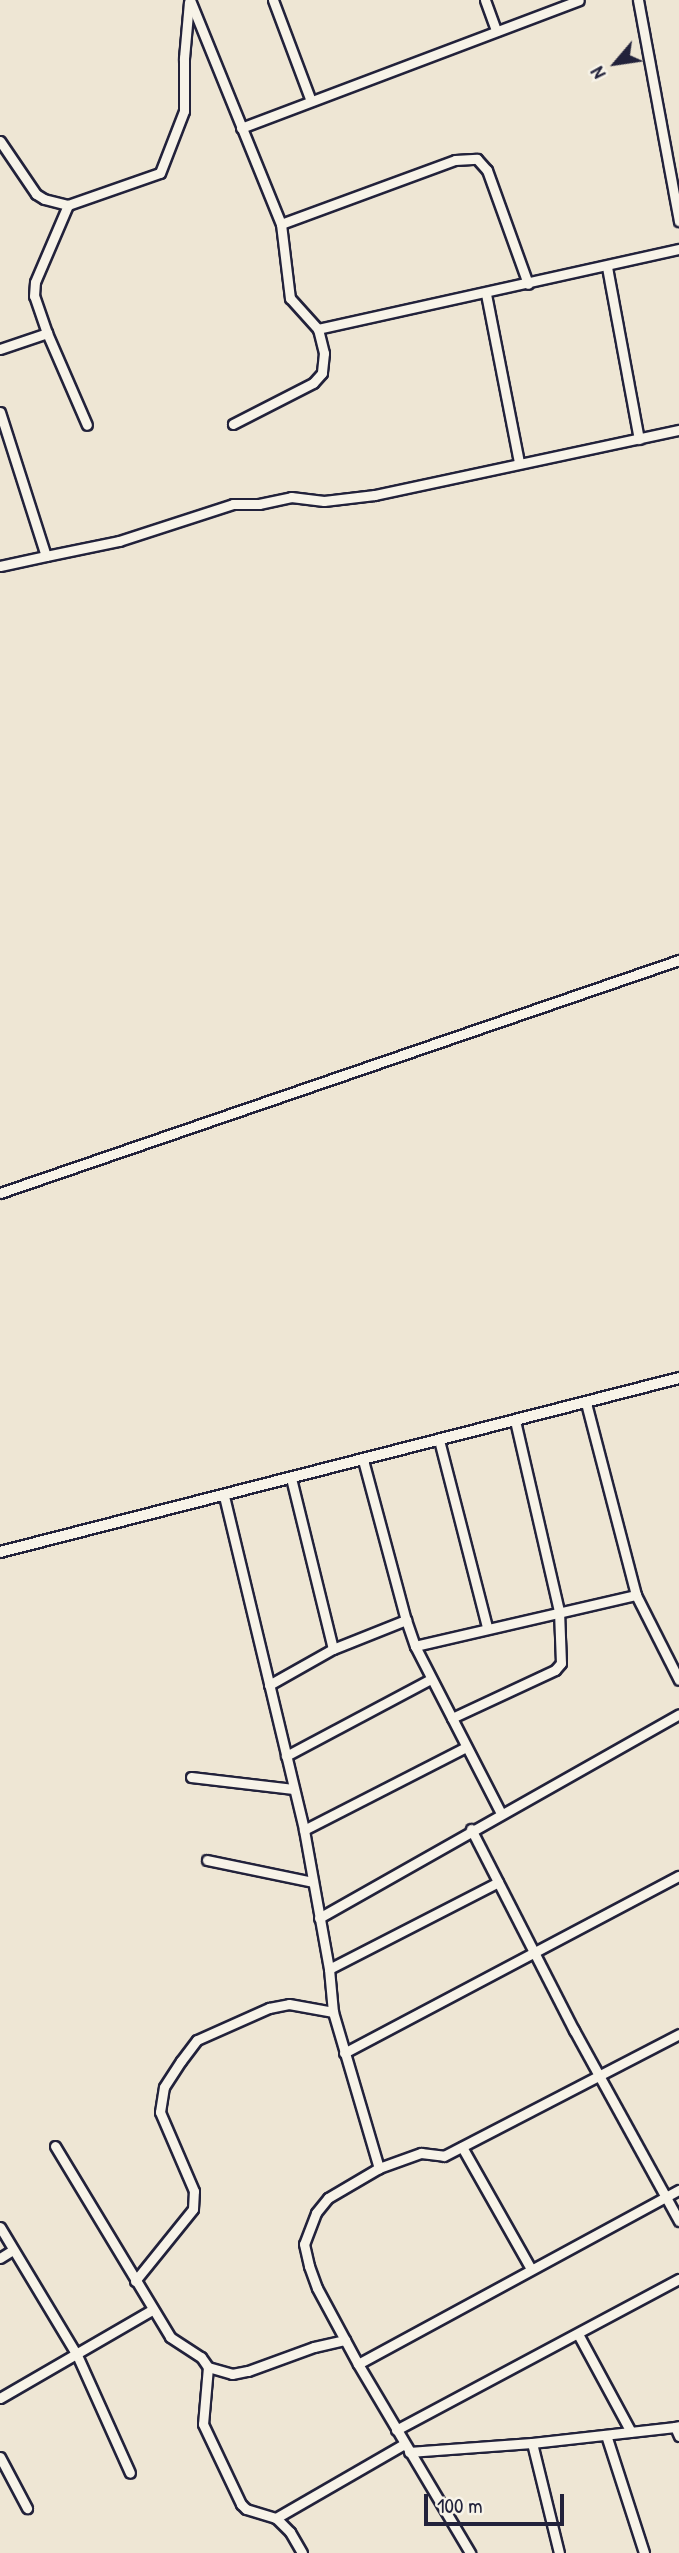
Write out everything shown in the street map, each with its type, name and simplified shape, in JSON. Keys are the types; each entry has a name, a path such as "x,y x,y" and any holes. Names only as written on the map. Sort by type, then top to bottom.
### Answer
{"street":[{"path":"189,0 281,224 290,298 318,329 325,361 322,373 313,383 233,424"},
{"path":"0,141 36,194 44,199 68,205 154,177 165,166 184,111 184,58 189,0"},
{"path":"273,0 311,101"},
{"path":"485,0 496,31"},
{"path":"241,128 579,0"},
{"path":"638,0 679,221"},
{"path":"281,224 455,160 477,159 487,170 528,284"},
{"path":"68,205 35,282 34,296 87,425"},
{"path":"318,329 486,294 679,249"},
{"path":"607,267 639,439"},
{"path":"486,294 519,462"},
{"path":"0,349 47,332"},
{"path":"0,412 46,556"},
{"path":"0,566 119,541 233,504 259,504 291,497 324,501 375,495 519,462 679,430"},
{"path":"0,1193 679,960"},
{"path":"0,1552 679,1378"},
{"path":"586,1403 636,1595 679,1680"},
{"path":"452,1718 555,1670 563,1655 559,1611 515,1420"},
{"path":"439,1440 487,1627"},
{"path":"363,1460 415,1646 501,1812"},
{"path":"291,1478 333,1649"},
{"path":"224,1496 304,1830 329,1969 333,2012 379,2168"},
{"path":"415,1646 487,1627 636,1595"},
{"path":"269,1685 333,1649 406,1620"},
{"path":"286,1756 431,1679"},
{"path":"319,1918 501,1812 679,1714"},
{"path":"304,1830 466,1747"},
{"path":"191,1777 293,1789"},
{"path":"471,1829 598,2075 679,2221"},
{"path":"207,1860 313,1882"},
{"path":"344,2053 679,1877"},
{"path":"329,1969 498,1882"},
{"path":"135,2281 193,2208 194,2191 160,2112 164,2087 181,2061 197,2040 269,2008 289,2004 333,2012"},
{"path":"470,2553 406,2448 317,2288 304,2244 316,2213 328,2198 379,2168 421,2152 444,2156 679,2034"},
{"path":"55,2146 152,2310 178,2345 201,2357 208,2367 232,2374 248,2371 314,2347 345,2340"},
{"path":"461,2147 531,2269"},
{"path":"358,2364 679,2190"},
{"path":"0,2227 77,2354 130,2473"},
{"path":"0,2258 13,2250"},
{"path":"396,2430 679,2279"},
{"path":"0,2398 152,2310"},
{"path":"578,2334 631,2432"},
{"path":"208,2367 203,2424 241,2504 246,2509 276,2518 290,2532 302,2553"},
{"path":"276,2518 406,2448 532,2444 631,2432 678,2430"},
{"path":"606,2435 645,2553"},
{"path":"532,2444 559,2553"},
{"path":"0,2457 27,2508"}]}
